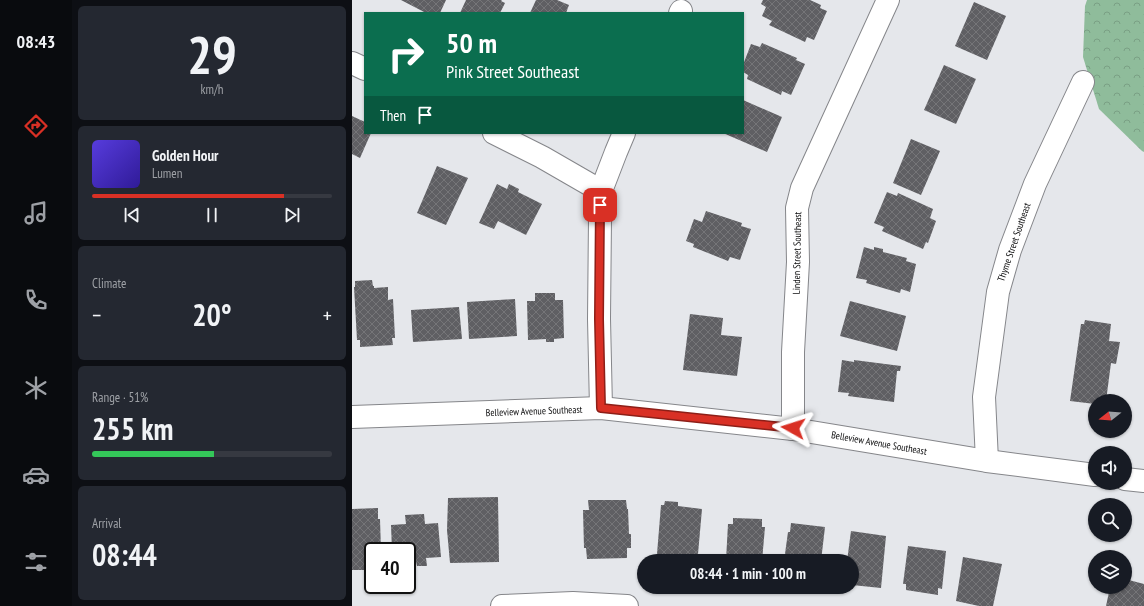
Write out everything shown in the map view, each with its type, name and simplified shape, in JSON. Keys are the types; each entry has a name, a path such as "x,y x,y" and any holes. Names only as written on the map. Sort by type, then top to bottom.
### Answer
{"street":[{"name":"Linden Street Southeast","path":"793,428 793,352 798,262 797,208 802,188 888,0"},
{"path":"352,63 364,69"},
{"name":"Thyme Street Southeast","path":"987,461 984,396 998,292 1010,250 1035,184 1083,82"},
{"path":"496,134 542,157 601,191"},
{"path":"601,408 599,319 601,191 624,134"},
{"name":"Belleview Avenue Southeast","path":"352,417 601,408 793,428 987,461 1088,474"},
{"path":"1132,480 1144,481"},
{"path":"502,606 573,603 627,606"}],"green space":[{"path":"1087,0 1144,0 1144,152 1099,109 1083,57 1085,6"}],"building":[{"path":"401,0 446,0 440,12 424,12"},
{"path":"466,0 502,0 501,1 505,3 500,12 460,12"},
{"path":"536,0 557,0 569,5 566,12 530,12"},
{"path":"763,0 810,0 821,5 820,8 827,11 814,40 807,37 805,42 769,25 772,21 762,16 766,7 761,4"},
{"path":"974,2 1006,16 987,60 955,46"},
{"path":"762,43 797,58 796,60 805,64 791,95 782,91 781,95 747,79 748,75 744,73 744,62 751,44 760,47"},
{"path":"944,65 976,79 956,124 924,110"},
{"path":"744,100 782,117 767,152 725,134 744,134"},
{"path":"352,116 364,122 364,134 371,134 360,158 352,154"},
{"path":"911,139 940,151 921,195 893,183"},
{"path":"437,166 468,178 446,225 417,213"},
{"path":"497,184 507,189 509,184 519,189 518,192 542,204 526,235 498,221 494,229 479,223"},
{"path":"887,192 897,196 898,193 933,209 930,218 936,221 928,243 926,242 923,249 882,231 884,227 874,223"},
{"path":"706,211 742,223 741,226 751,229 740,260 730,257 728,261 693,247 694,244 686,241 694,219 702,222"},
{"path":"864,247 874,250 874,247 883,249 883,252 907,258 906,261 916,264 910,292 901,289 900,293 866,283 867,280 856,278"},
{"path":"372,280 374,288 388,287 388,300 393,299 395,338 392,338 393,345 360,347 360,340 357,340 354,287 355,281"},
{"path":"535,293 555,293 555,300 563,300 564,338 554,339 554,342 546,342 546,339 528,340 527,301 535,301"},
{"path":"515,299 517,336 469,339 467,302"},
{"path":"850,301 906,316 897,351 840,336"},
{"path":"459,307 462,339 413,342 411,310"},
{"path":"690,314 723,318 721,335 742,337 737,376 683,370"},
{"path":"1085,320 1111,324 1109,341 1120,342 1116,364 1111,363 1107,394 1088,394 1088,403 1070,401 1081,324 1084,324"},
{"path":"842,360 854,362 854,360 901,366 900,371 897,371 894,402 848,396 849,393 838,392"},
{"path":"498,497 499,562 450,563 447,530 448,498"},
{"path":"588,500 626,500 628,509 629,534 631,534 631,548 627,548 627,558 587,559 586,548 584,548 583,510 589,510"},
{"path":"665,501 678,502 678,506 702,509 698,554 657,554 661,505 664,505"},
{"path":"378,508 381,542 364,542 364,570 352,570 352,509"},
{"path":"424,514 425,524 438,523 441,557 426,558 427,566 417,566 416,542 392,542 391,525 406,524 405,515"},
{"path":"733,518 762,519 762,527 765,527 763,554 726,554 728,524 733,524"},
{"path":"791,523 825,527 822,554 785,554 788,532 790,532"},
{"path":"851,531 886,536 881,588 859,586 859,554 848,554"},
{"path":"908,546 946,551 942,589 938,588 938,595 906,590 906,584 903,584"},
{"path":"963,557 1002,564 993,606 979,606 956,601"},
{"path":"1132,581 1144,584 1144,606 1106,606 1109,594 1132,594"}],"route":[{"path":"600,205 599,319 601,408 793,428"}]}
